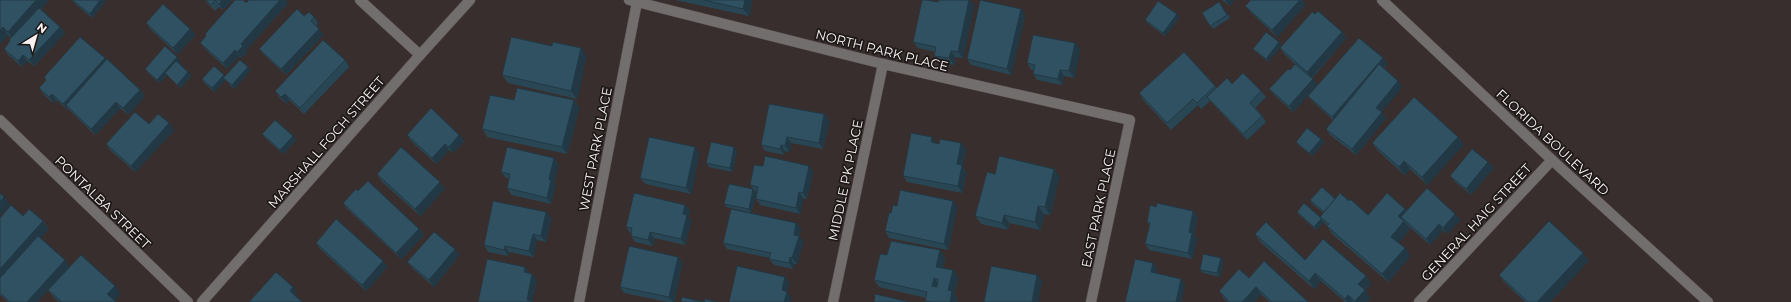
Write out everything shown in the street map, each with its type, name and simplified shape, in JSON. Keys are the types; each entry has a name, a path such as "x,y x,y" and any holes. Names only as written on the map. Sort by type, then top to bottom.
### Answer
{"street":[{"path":"360,0 420,55"},
{"name":"MARSHALL FOCH STREET","path":"202,302 470,0"},
{"name":"FLORIDA BOULEVARD","path":"1382,0 1552,160 1708,302"},
{"name":"NORTH PARK PLACE","path":"633,1 883,64 1130,120"},
{"name":"WEST PARK PLACE","path":"579,302 633,1"},
{"name":"MIDDLE PK PLACE","path":"833,302 883,64"},
{"name":"PONTALBA STREET","path":"0,120 188,302"},
{"name":"EAST PARK PLACE","path":"1091,302 1130,120"},
{"name":"GENERAL HAIG STREET","path":"1419,302 1552,160"}],"building":[{"path":"0,0 36,0 8,32 3,27 0,30"},
{"path":"72,0 100,0 90,14"},
{"path":"206,0 215,0 211,5"},
{"path":"215,0 222,0 219,4"},
{"path":"235,0 243,0 246,3 249,0 280,0 241,44 243,46 237,52 235,50 223,63 200,43 206,36 205,34"},
{"path":"704,0 745,0 743,9"},
{"path":"922,0 938,2 939,0 969,0 958,52 951,51 949,58 934,56 936,47 913,42"},
{"path":"980,0 1021,9 1007,69 967,59"},
{"path":"1251,0 1300,0 1272,30 1245,6"},
{"path":"1158,1 1177,14 1163,33 1145,20"},
{"path":"1219,2 1227,15 1210,26 1202,13"},
{"path":"163,4 190,29 173,48 146,23"},
{"path":"39,8 60,27 29,60 23,55 18,61 4,49 10,41 9,40"},
{"path":"297,9 304,16 309,12 314,17 311,21 319,29 281,69 259,49"},
{"path":"1318,11 1342,32 1307,72 1280,48 1312,12 1315,14"},
{"path":"1266,32 1279,42 1266,59 1253,49"},
{"path":"1033,35 1075,43 1069,71 1060,70 1058,79 1033,74 1035,65 1027,63"},
{"path":"80,37 105,58 63,104 52,94 49,97 39,88 46,80 44,77"},
{"path":"511,37 552,46 553,42 581,48 571,91 502,75"},
{"path":"1359,38 1383,58 1332,117 1308,96"},
{"path":"323,40 345,60 300,108 285,94 281,97 275,91"},
{"path":"165,46 177,57 157,80 145,69"},
{"path":"1184,52 1215,86 1197,103 1193,99 1167,123 1139,93"},
{"path":"107,59 140,90 123,108 116,102 91,129 66,105"},
{"path":"240,60 248,67 232,85 223,78"},
{"path":"176,61 188,72 177,85 165,73"},
{"path":"1295,64 1313,79 1289,106 1269,89 1288,69 1290,70"},
{"path":"1379,64 1398,81 1376,108 1382,112 1352,149 1326,129"},
{"path":"214,66 224,75 212,88 202,79"},
{"path":"1243,73 1261,91 1250,103 1262,116 1243,134 1207,97 1227,78 1232,84"},
{"path":"517,88 574,100 562,147 482,129 490,95 514,100"},
{"path":"1414,97 1458,137 1422,177 1404,161 1399,167 1372,143"},
{"path":"769,104 824,114 819,143 787,137 785,146 781,145 780,149 761,145"},
{"path":"431,108 459,135 449,147 445,144 432,158 407,135"},
{"path":"135,112 149,124 158,114 169,123 131,166 106,144"},
{"path":"275,120 293,136 280,150 262,134"},
{"path":"1307,128 1321,139 1309,153 1296,142"},
{"path":"911,133 932,137 931,142 939,144 940,139 961,143 957,164 962,165 958,186 903,176"},
{"path":"649,137 695,147 686,188 640,178"},
{"path":"711,142 734,147 730,168 706,163"},
{"path":"401,147 440,182 415,209 377,174"},
{"path":"507,147 554,158 549,179 551,180 547,198 507,188 510,174 501,172"},
{"path":"1472,149 1488,162 1466,189 1450,176"},
{"path":"765,156 809,166 803,193 799,192 796,208 756,199 758,187 750,185 754,165 763,166"},
{"path":"999,156 1054,169 1045,207 1038,206 1035,222 1004,215 1002,223 975,216 987,172 995,174"},
{"path":"368,181 419,229 396,253 343,203 356,189 358,191"},
{"path":"729,184 753,189 749,209 724,204"},
{"path":"1322,187 1335,199 1324,212 1310,200"},
{"path":"1427,188 1455,214 1443,228 1439,224 1426,239 1401,217"},
{"path":"900,190 953,201 944,244 885,231 889,213 891,213 893,205 897,206"},
{"path":"0,193 4,197 0,202"},
{"path":"634,193 685,205 683,214 687,215 681,239 650,232 648,240 631,236 632,228 626,227"},
{"path":"1340,193 1349,201 1350,199 1368,215 1387,193 1405,209 1398,216 1404,221 1391,237 1405,248 1382,274 1327,226 1329,224 1320,217"},
{"path":"493,201 546,212 541,236 533,234 529,251 505,246 504,250 484,245"},
{"path":"1157,203 1193,211 1189,232 1192,233 1188,253 1145,244 1150,223 1147,222 1150,205 1156,207"},
{"path":"1304,203 1321,219 1314,227 1297,212"},
{"path":"11,205 23,216 29,209 43,221 0,269 0,218"},
{"path":"731,209 796,223 794,235 799,236 789,263 769,259 771,253 723,243"},
{"path":"336,219 383,261 362,285 316,243"},
{"path":"1549,221 1583,253 1537,302 1528,302 1499,275"},
{"path":"1266,222 1305,260 1323,239 1366,276 1358,284 1365,290 1355,301 1348,295 1345,299 1315,273 1309,281 1255,234"},
{"path":"434,232 455,249 429,280 407,262"},
{"path":"38,236 65,260 27,302 10,302 0,293 0,278"},
{"path":"891,241 940,250 936,267 953,270 948,290 952,291 950,302 925,301 927,292 874,280 880,254 887,255","holes":["934,278 938,279 937,287 932,286"]},
{"path":"629,246 678,257 669,297 620,287"},
{"path":"1203,254 1221,258 1217,273 1200,270"},
{"path":"81,255 115,286 107,294 116,302 60,302 61,301 48,290"},
{"path":"487,259 525,267 524,272 532,274 527,300 531,302 478,302"},
{"path":"1135,259 1153,263 1151,272 1181,279 1176,302 1125,302"},
{"path":"1264,261 1308,302 1272,302 1256,287 1242,302 1230,302 1219,291 1239,269 1249,278"},
{"path":"737,266 785,277 782,290 787,292 784,302 729,302"},
{"path":"991,266 1037,275 1032,302 984,302"},
{"path":"276,272 293,287 290,291 302,302 249,302"},
{"path":"875,294 909,302 874,302"},
{"path":"682,297 703,302 681,302"},
{"path":"705,299 718,302 704,302"}]}
